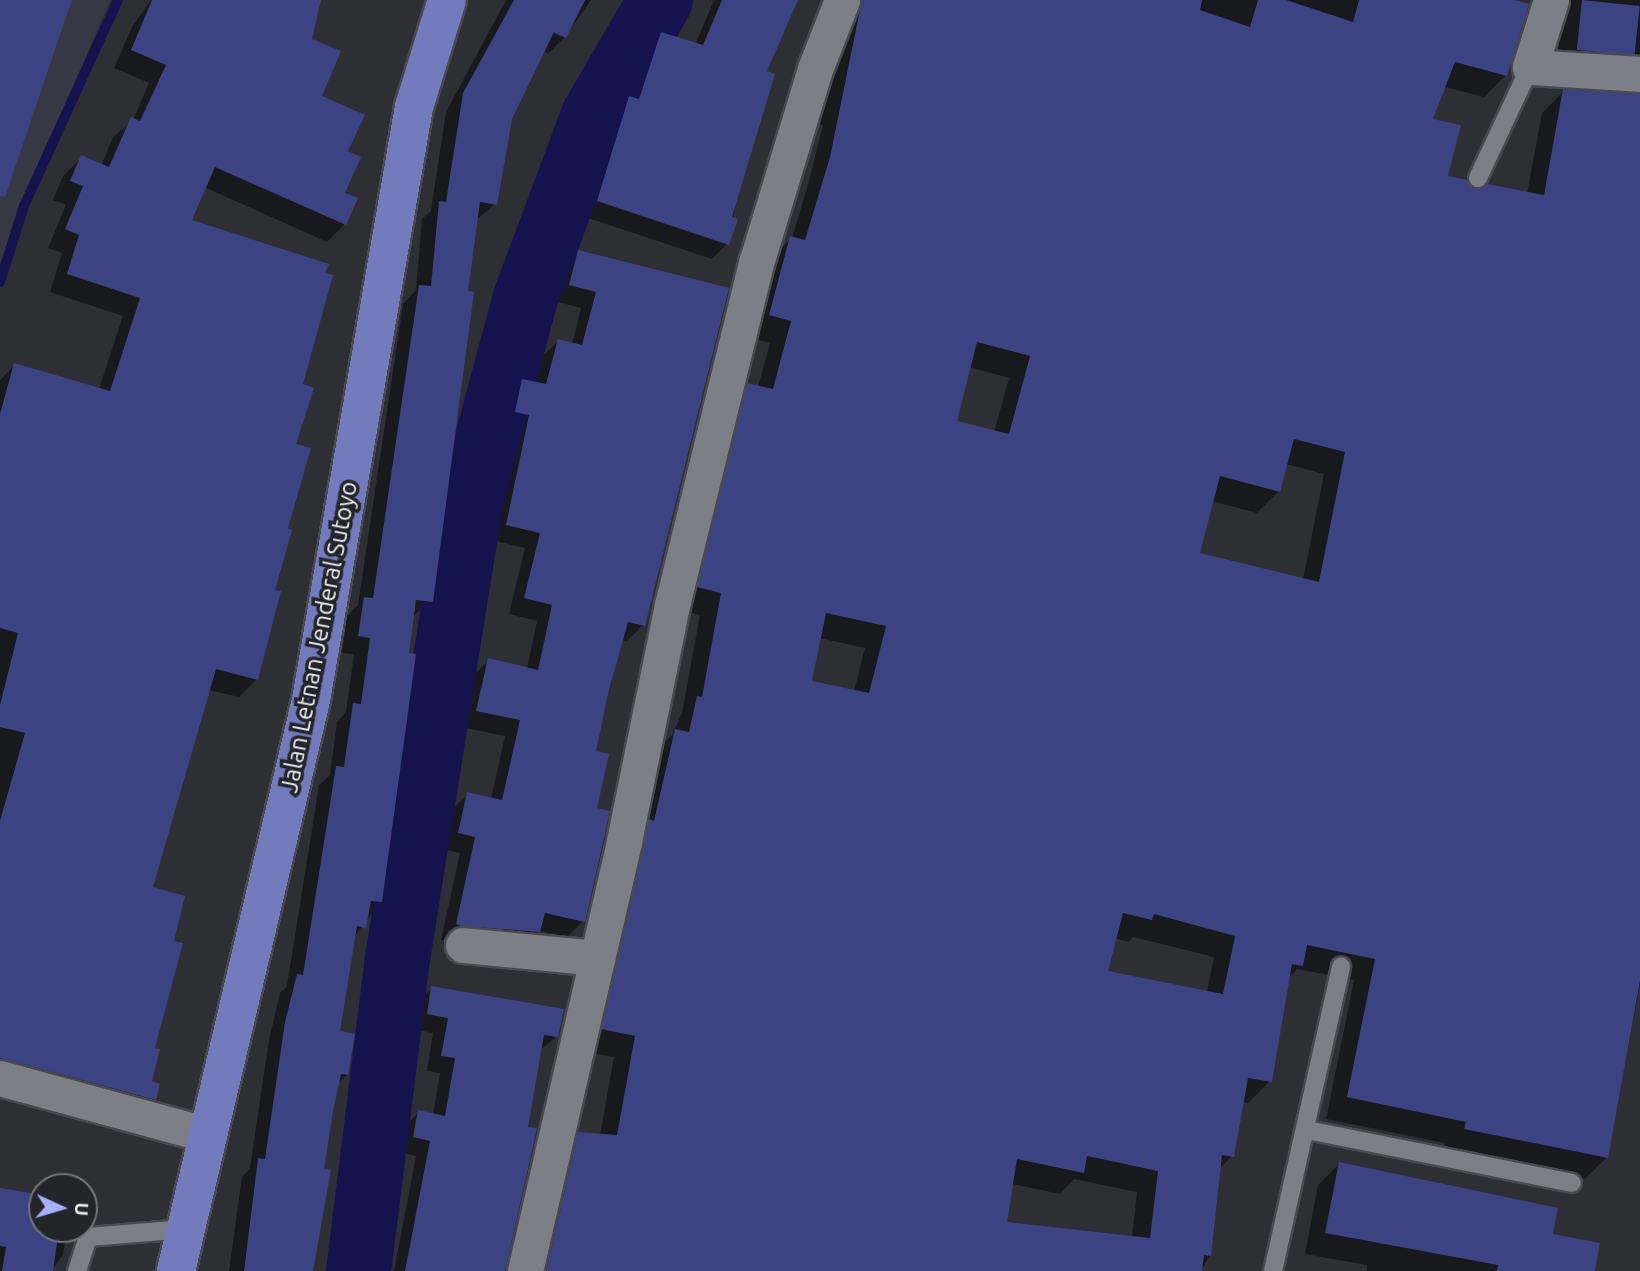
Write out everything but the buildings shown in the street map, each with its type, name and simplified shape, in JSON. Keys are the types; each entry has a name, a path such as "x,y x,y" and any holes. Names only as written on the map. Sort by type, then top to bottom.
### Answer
{"highway":[{"name":"Jalan Letnan Jenderal Sutoyo","path":"176,1271 311,700 414,107 447,0"}],"street":[{"path":"525,1271 597,958 672,605 757,260 816,69 842,0"},
{"path":"1550,0 1530,67 1640,74"},
{"path":"463,945 597,958"},
{"path":"0,1078 208,1135"}],"lane":[{"path":"1478,178 1530,67"},
{"path":"1273,1271 1307,1129 1341,967"},
{"path":"1307,1129 1572,1183"},
{"path":"77,1271 88,1237 186,1229"}],"shaded area":[{"path":"0,0 110,0 61,114 0,282"}],"waterway":[{"path":"0,282 24,206 118,0"},
{"path":"358,1271 398,952 470,501 525,297 593,115 660,0"}]}
